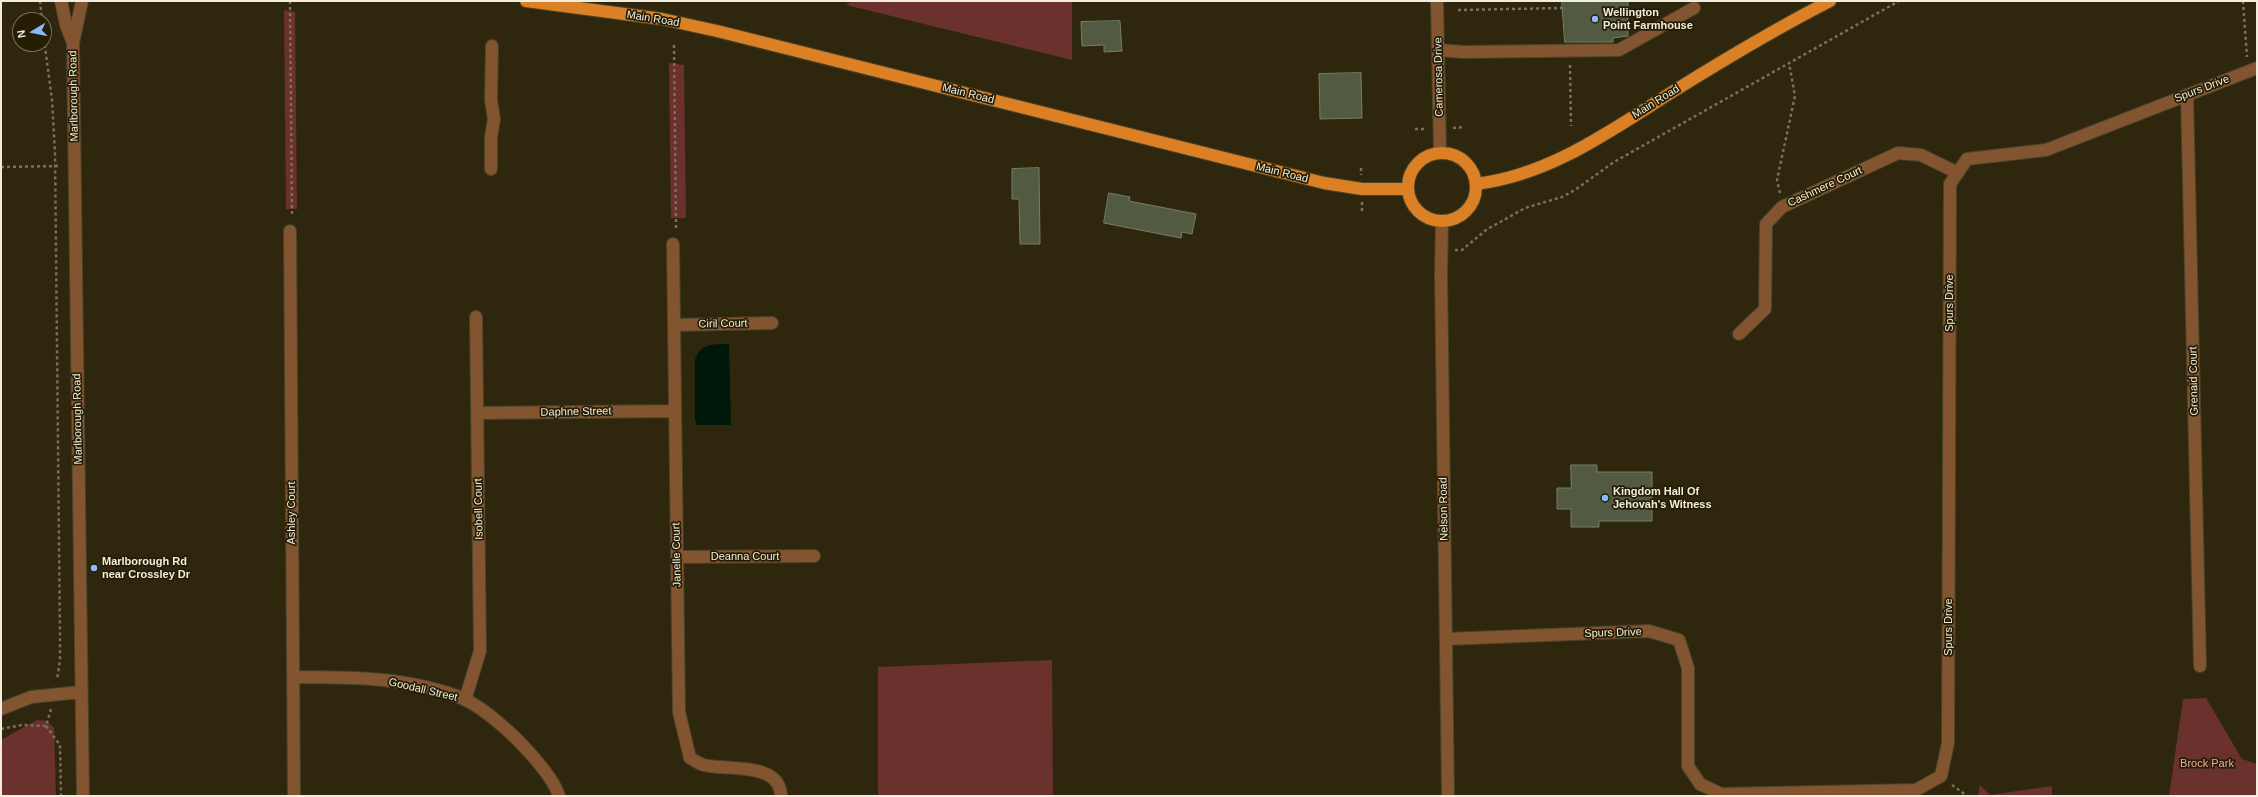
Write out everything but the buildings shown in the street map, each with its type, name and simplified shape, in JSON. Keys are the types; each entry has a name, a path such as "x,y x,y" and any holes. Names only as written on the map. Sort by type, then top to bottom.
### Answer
{"main road":[{"name":"Main Road","path":"526,1 662,19 717,31 1324,183 1362,189 1408,189"},
{"name":"Main Road","path":"1476,184 1501,181 1534,171 1581,149 1762,36 1830,1"},
{"path":"1440,153 1450,154 1460,158 1473,174 1476,184 1473,200 1463,214 1454,219 1442,221 1432,220 1419,212 1410,199 1408,189 1414,169 1421,161 1430,155 1440,153"}],"street":[{"name":"Marlborough Road","path":"61,1 66,25 73,43"},
{"name":"Marlborough Road","path":"82,1 73,43 83,796"},
{"name":"Camerosa Drive","path":"1437,1 1440,153"},
{"path":"1438,50 1570,52 1620,50 1694,8"},
{"path":"491,169 491,137 494,119 491,100 492,46"},
{"name":"Spurs Drive","path":"1446,639 1649,631 1679,640 1688,668 1688,766 1700,784 1721,794 1916,790 1941,776 1948,743 1950,184 1967,159 2046,150 2252,70"},
{"name":"Grenaid Court","path":"2187,95 2200,666"},
{"name":"Cashmere Court","path":"1739,334 1765,310 1766,224 1782,207 1898,153 1921,155 1958,173"},
{"name":"Nelson Road","path":"1442,221 1441,274 1448,796"},
{"name":"Ashley Court","path":"290,231 294,796"},
{"name":"Janelle Court","path":"673,244 679,712 690,758 704,765 755,770 769,775 781,790 781,796"},
{"name":"Isobell Court","path":"465,700 480,650 476,316"},
{"name":"Ciril Court","path":"674,325 772,323"},
{"name":"Daphne Street","path":"477,413 675,411"},
{"name":"Deanna Court","path":"677,557 814,556"},
{"name":"Goodall Street","path":"293,677 362,677 423,688 465,700 512,733 535,759 559,796"},
{"path":"1,709 31,697 81,692"}],"path":[{"path":"40,1 41,12"},
{"path":"290,1 292,216 290,231"},
{"path":"1462,250 1486,230 1525,208 1562,197 1575,190 1614,162 1899,1"},
{"path":"2243,1 2252,70"},
{"path":"1458,10 1563,8"},
{"path":"673,244 676,227 674,45"},
{"path":"46,52 52,100 55,166 60,632 60,660 55,695 46,726"},
{"path":"1570,52 1571,126"},
{"path":"1782,207 1777,180 1795,96 1789,63"},
{"path":"1,167 75,166"},
{"path":"1,729 22,724 46,726 60,745 62,796"},
{"path":"1941,776 1967,796"}],"green space":[{"path":"852,1 1072,1 1072,60 846,5"},
{"path":"284,10 295,12 297,209 286,209"},
{"path":"669,63 684,65 686,218 671,218"},
{"path":"1052,660 1053,796 878,796 878,667"},
{"name":"Brock Park","path":"2206,698 2242,759 2257,764 2257,796 2169,796 2183,699"},
{"path":"37,720 47,721 54,728 56,796 1,796 1,740"},
{"path":"1980,785 1990,795 2052,786 2052,796 1978,796"}],"shaded area":[{"path":"729,344 731,425 697,425 695,419 695,360 697,354 704,347"}],"place":[{"name":"Wellington Point Farmhouse","path":"1595,19"},
{"name":"Kingdom Hall Of Jehovah's Witness","path":"1605,498"},
{"name":"Marlborough Rd near Crossley Dr","path":"94,568"}]}
